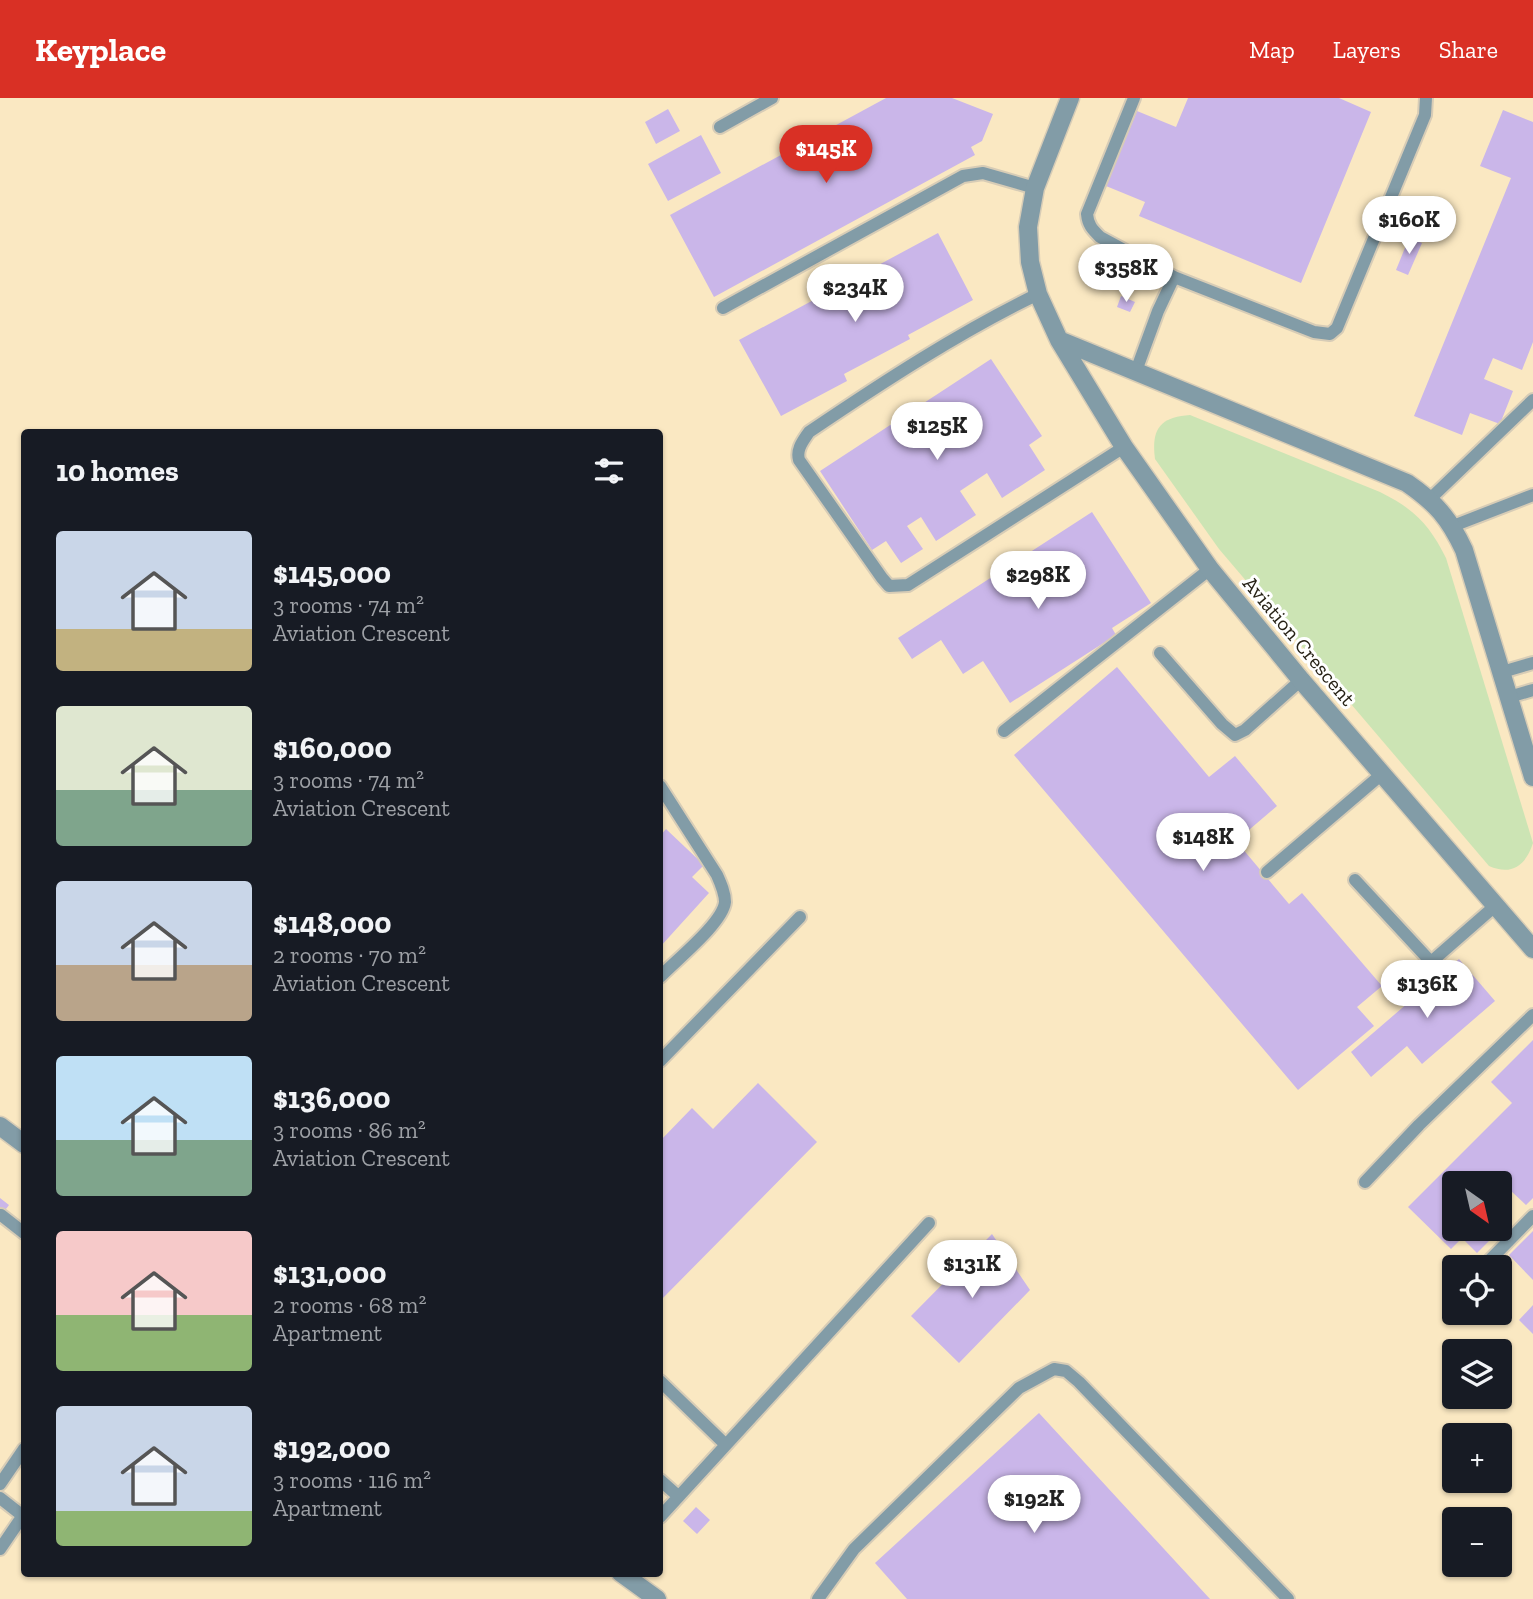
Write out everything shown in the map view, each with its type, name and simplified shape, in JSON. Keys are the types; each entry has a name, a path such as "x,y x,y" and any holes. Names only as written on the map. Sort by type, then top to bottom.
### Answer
{"street":[{"name":"Aviation Crescent","path":"1070,98 1035,188 1028,227 1030,262 1038,294 1059,340 1124,447 1210,569 1301,680 1533,949"},
{"path":"1059,340 1407,483 1430,499 1453,526 1464,550 1533,777"},
{"path":"0,1126 21,1142"},
{"path":"627,1577 657,1599"}],"lane":[{"path":"720,127 772,98"},
{"path":"1133,98 1087,214 1088,224 1100,237 1174,277 1314,332 1330,334 1337,328 1425,114 1426,98"},
{"path":"723,308 963,176 983,173 1035,188"},
{"path":"1136,371 1174,277"},
{"path":"1038,294 1000,312 893,376 809,432 797,454 799,460 882,578 889,586 899,586 908,585 1124,447"},
{"path":"1430,499 1533,400"},
{"path":"1453,526 1533,495"},
{"path":"1004,731 1210,569"},
{"path":"1160,653 1222,724 1235,735 1245,730 1301,680"},
{"path":"1502,673 1533,663"},
{"path":"1509,697 1533,690"},
{"path":"1267,872 1382,774"},
{"path":"663,791 717,875 725,903 716,920 663,974"},
{"path":"1355,880 1431,962 1495,906"},
{"path":"663,1058 800,917"},
{"path":"1365,1182 1419,1125 1533,1015"},
{"path":"1,1215 21,1231"},
{"path":"1495,1255 1533,1216"},
{"path":"663,1514 929,1223"},
{"path":"818,1599 855,1549 932,1473 1019,1388 1054,1368 1066,1371 1079,1382 1289,1599"},
{"path":"663,1384 726,1445"},
{"path":"0,1484 21,1453"},
{"path":"663,1483 678,1496"},
{"path":"0,1498 21,1513"},
{"path":"0,1549 21,1519"}],"shaded area":[{"path":"0,98 1533,98 1533,1599 0,1599"}],"green space":[{"path":"1190,415 1380,492 1411,511 1427,527 1446,558 1533,843 1522,863 1505,870 1489,866 1219,549 1155,459 1156,432 1160,426 1171,418"}],"building":[{"path":"886,98 952,98 993,114 982,141 971,147 975,155 714,297 670,215"},
{"path":"1188,98 1339,98 1371,112 1301,283 1139,216 1145,202 1106,186 1137,111 1176,127"},
{"path":"668,109 680,131 656,144 645,122"},
{"path":"1503,110 1533,122 1533,342 1522,370 1493,358 1484,379 1513,391 1500,424 1470,413 1462,435 1414,416 1511,178 1480,166"},
{"path":"701,135 721,173 668,201 648,164"},
{"path":"938,233 973,300 908,335 910,339 844,374 847,381 781,416 739,340"},
{"path":"1409,238 1422,243 1408,275 1396,270"},
{"path":"1121,296 1135,302 1130,312 1117,307"},
{"path":"991,359 1042,436 1029,445 1045,470 1002,498 987,473 960,491 976,515 936,541 921,517 907,526 923,549 901,563 886,541 872,550 820,471"},
{"path":"1092,512 1151,603 1112,628 1116,635 1010,703 983,661 963,674 941,640 912,659 898,638"},
{"path":"1117,667 1209,777 1235,756 1277,806 1236,841 1289,904 1302,893 1382,986 1357,1007 1374,1026 1298,1090 1014,755"},
{"path":"666,829 704,865 692,877 709,893 663,944 663,832"},
{"path":"1459,959 1495,1001 1422,1064 1407,1046 1371,1077 1351,1052"},
{"path":"1533,1040 1533,1198 1526,1205 1512,1192 1512,1171 1444,1171 1512,1103 1491,1082"},
{"path":"758,1083 817,1142 663,1298 663,1138 692,1108 713,1129"},
{"path":"1442,1173 1442,1240 1408,1207"},
{"path":"0,1198 9,1205 0,1217"},
{"path":"1533,1231 1533,1280 1512,1255 1509,1255"},
{"path":"992,1234 1030,1290 959,1363 911,1316"},
{"path":"1443,1241 1459,1241 1451,1249"},
{"path":"1465,1241 1489,1241 1477,1253"},
{"path":"1533,1305 1533,1334 1519,1320"},
{"path":"1039,1413 1210,1599 907,1599 875,1563"},
{"path":"696,1507 710,1520 697,1534 683,1521"}]}
